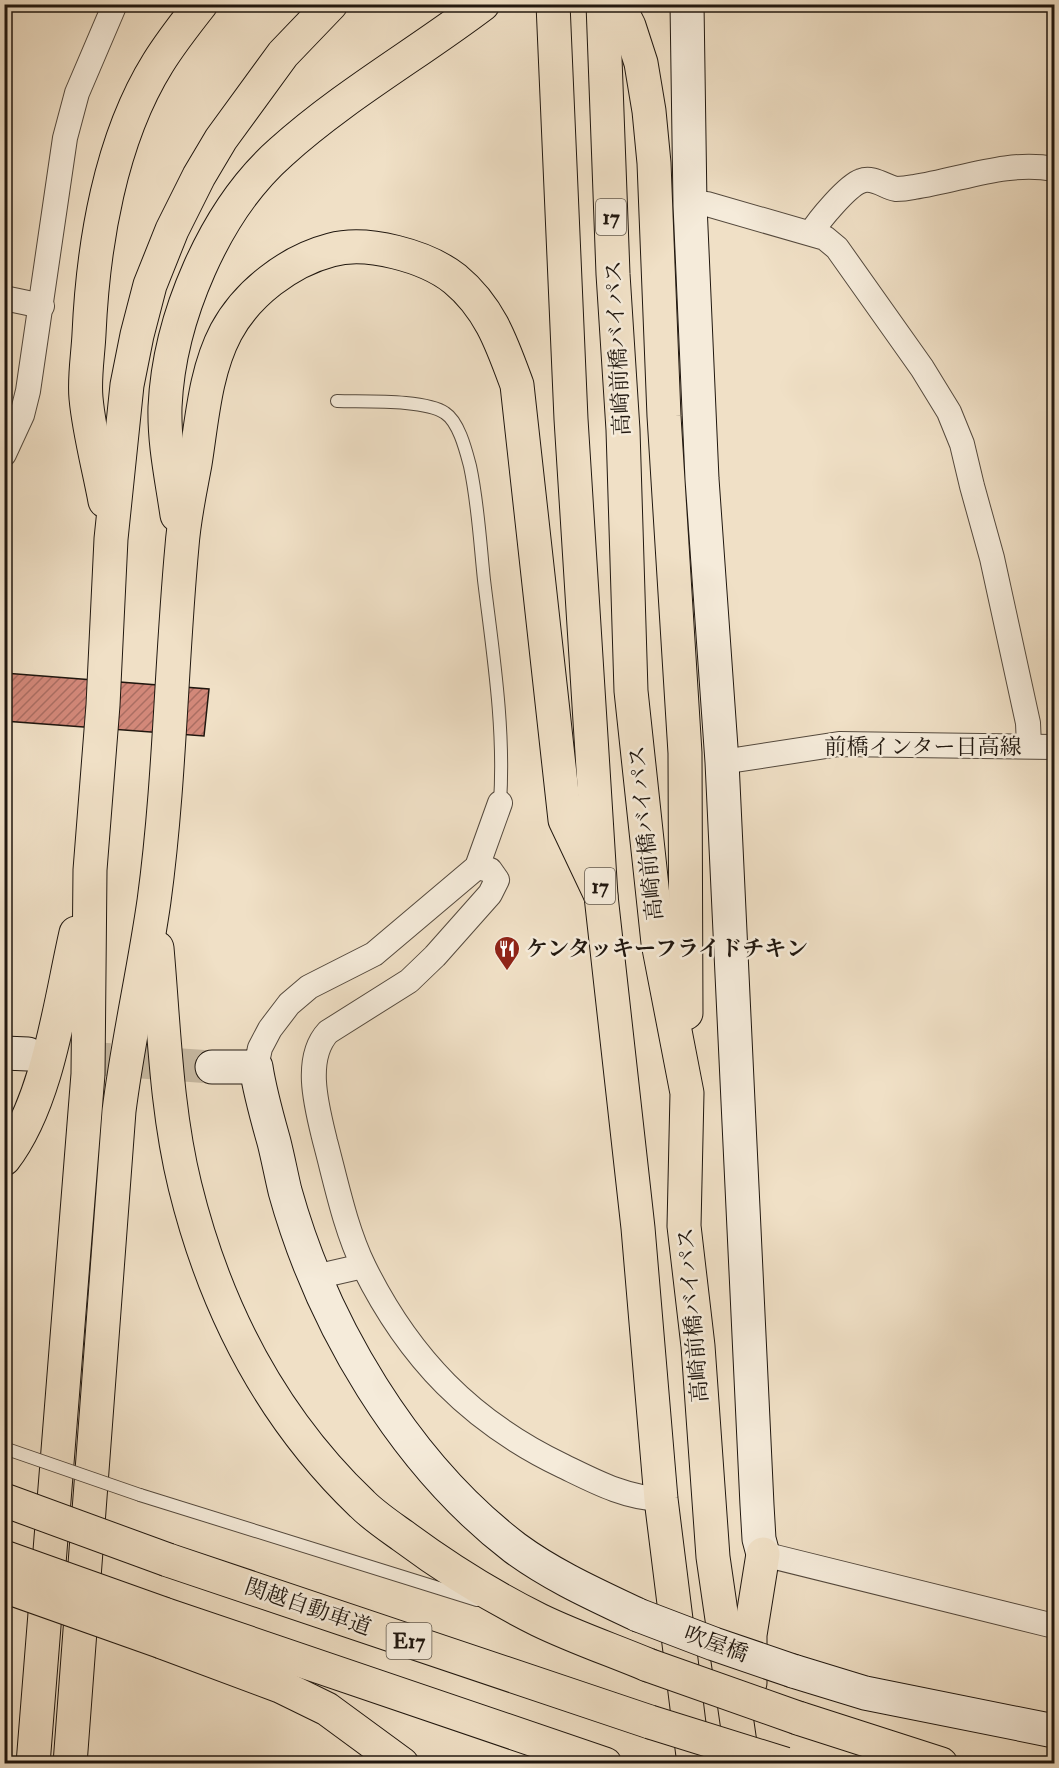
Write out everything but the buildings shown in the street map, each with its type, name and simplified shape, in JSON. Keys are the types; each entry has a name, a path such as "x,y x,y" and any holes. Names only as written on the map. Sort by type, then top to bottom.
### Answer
{"highway":[{"path":"111,539 86,398 90,300 102,212 133,113 157,64 201,4"},
{"path":"33,1764 88,1074 90,870 103,705 111,539 127,385 150,285 172,230 199,176 220,139 283,54 331,4"},
{"path":"182,544 166,434 168,381 173,350 184,309 201,265 219,230 246,191 280,153 356,94 441,36 483,4"},
{"name":"高崎前橋バイパス","path":"553,4 571,419 601,896 638,1227 661,1498 694,1764"},
{"name":"高崎前橋バイパス","path":"603,4 613,274 623,430 631,691 658,943 687,1092 684,1226 698,1346 713,1557 743,1764"},
{"path":"618,4 629,26 640,63 649,111 654,163 664,416 685,753 687,1092"},
{"path":"70,1764 119,1111 125,1062 154,901 171,714 182,544 205,398 214,362 226,332 241,308 260,290 295,265 334,249 362,248 390,251 414,257 455,279 486,313 498,332 517,385 566,820 601,896"},
{"path":"4,1159 19,1137 39,1088 90,870"},
{"path":"154,901 166,1059 185,1186 213,1277 242,1346 279,1407 302,1438 363,1505 452,1571 541,1620 648,1665 798,1718 940,1764"},
{"name":"関越自動車道","path":"4,1500 168,1560 650,1722 785,1764"},
{"path":"755,1764 750,1683 750,1635 763,1554"},
{"name":"E17","path":"4,1557 163,1628 605,1764"},
{"path":"4,1586 163,1628 327,1709 402,1764"}],"street":[{"path":"4,454 22,416 42,306 65,138 77,93 115,4"},
{"path":"687,4 690,205 702,479 722,762 759,1539 763,1554 1054,1626"},
{"path":"811,233 846,192 863,180 871,180 897,189 914,188 997,170 1028,166 1054,169"},
{"path":"690,205 707,204 825,238 837,248 922,368 949,412 962,444 992,558 1028,723 1029,746"},
{"path":"4,298 42,306"},
{"name":"前橋インター日高線","path":"722,762 839,744 1054,747"},
{"path":"212,1067 256,1067 260,1048 265,1038 289,1004 309,987 374,954 477,867 500,803"},
{"path":"477,867 490,870 497,880 490,894 435,956 409,981 328,1032 320,1040 316,1051 313,1071 322,1126 348,1223 363,1266 400,1329 436,1376 473,1409 522,1445 607,1488 633,1496 661,1498"},
{"name":"吹屋橋","path":"256,1067 260,1095 285,1191 315,1276 335,1320 375,1391 399,1427 454,1493 516,1548 560,1577 638,1615 714,1644 865,1693 1054,1731"},
{"path":"315,1276 363,1266"}],"lane":[{"path":"337,401 432,407 446,413 456,426 470,466 492,639 501,737 500,803"},
{"path":"4,1449 140,1495 541,1620"}],"tunnel":[{"path":"28,1054 212,1067"}],"place":[{"name":"ケンタッキーフライドチキン","path":"507,972"}]}
